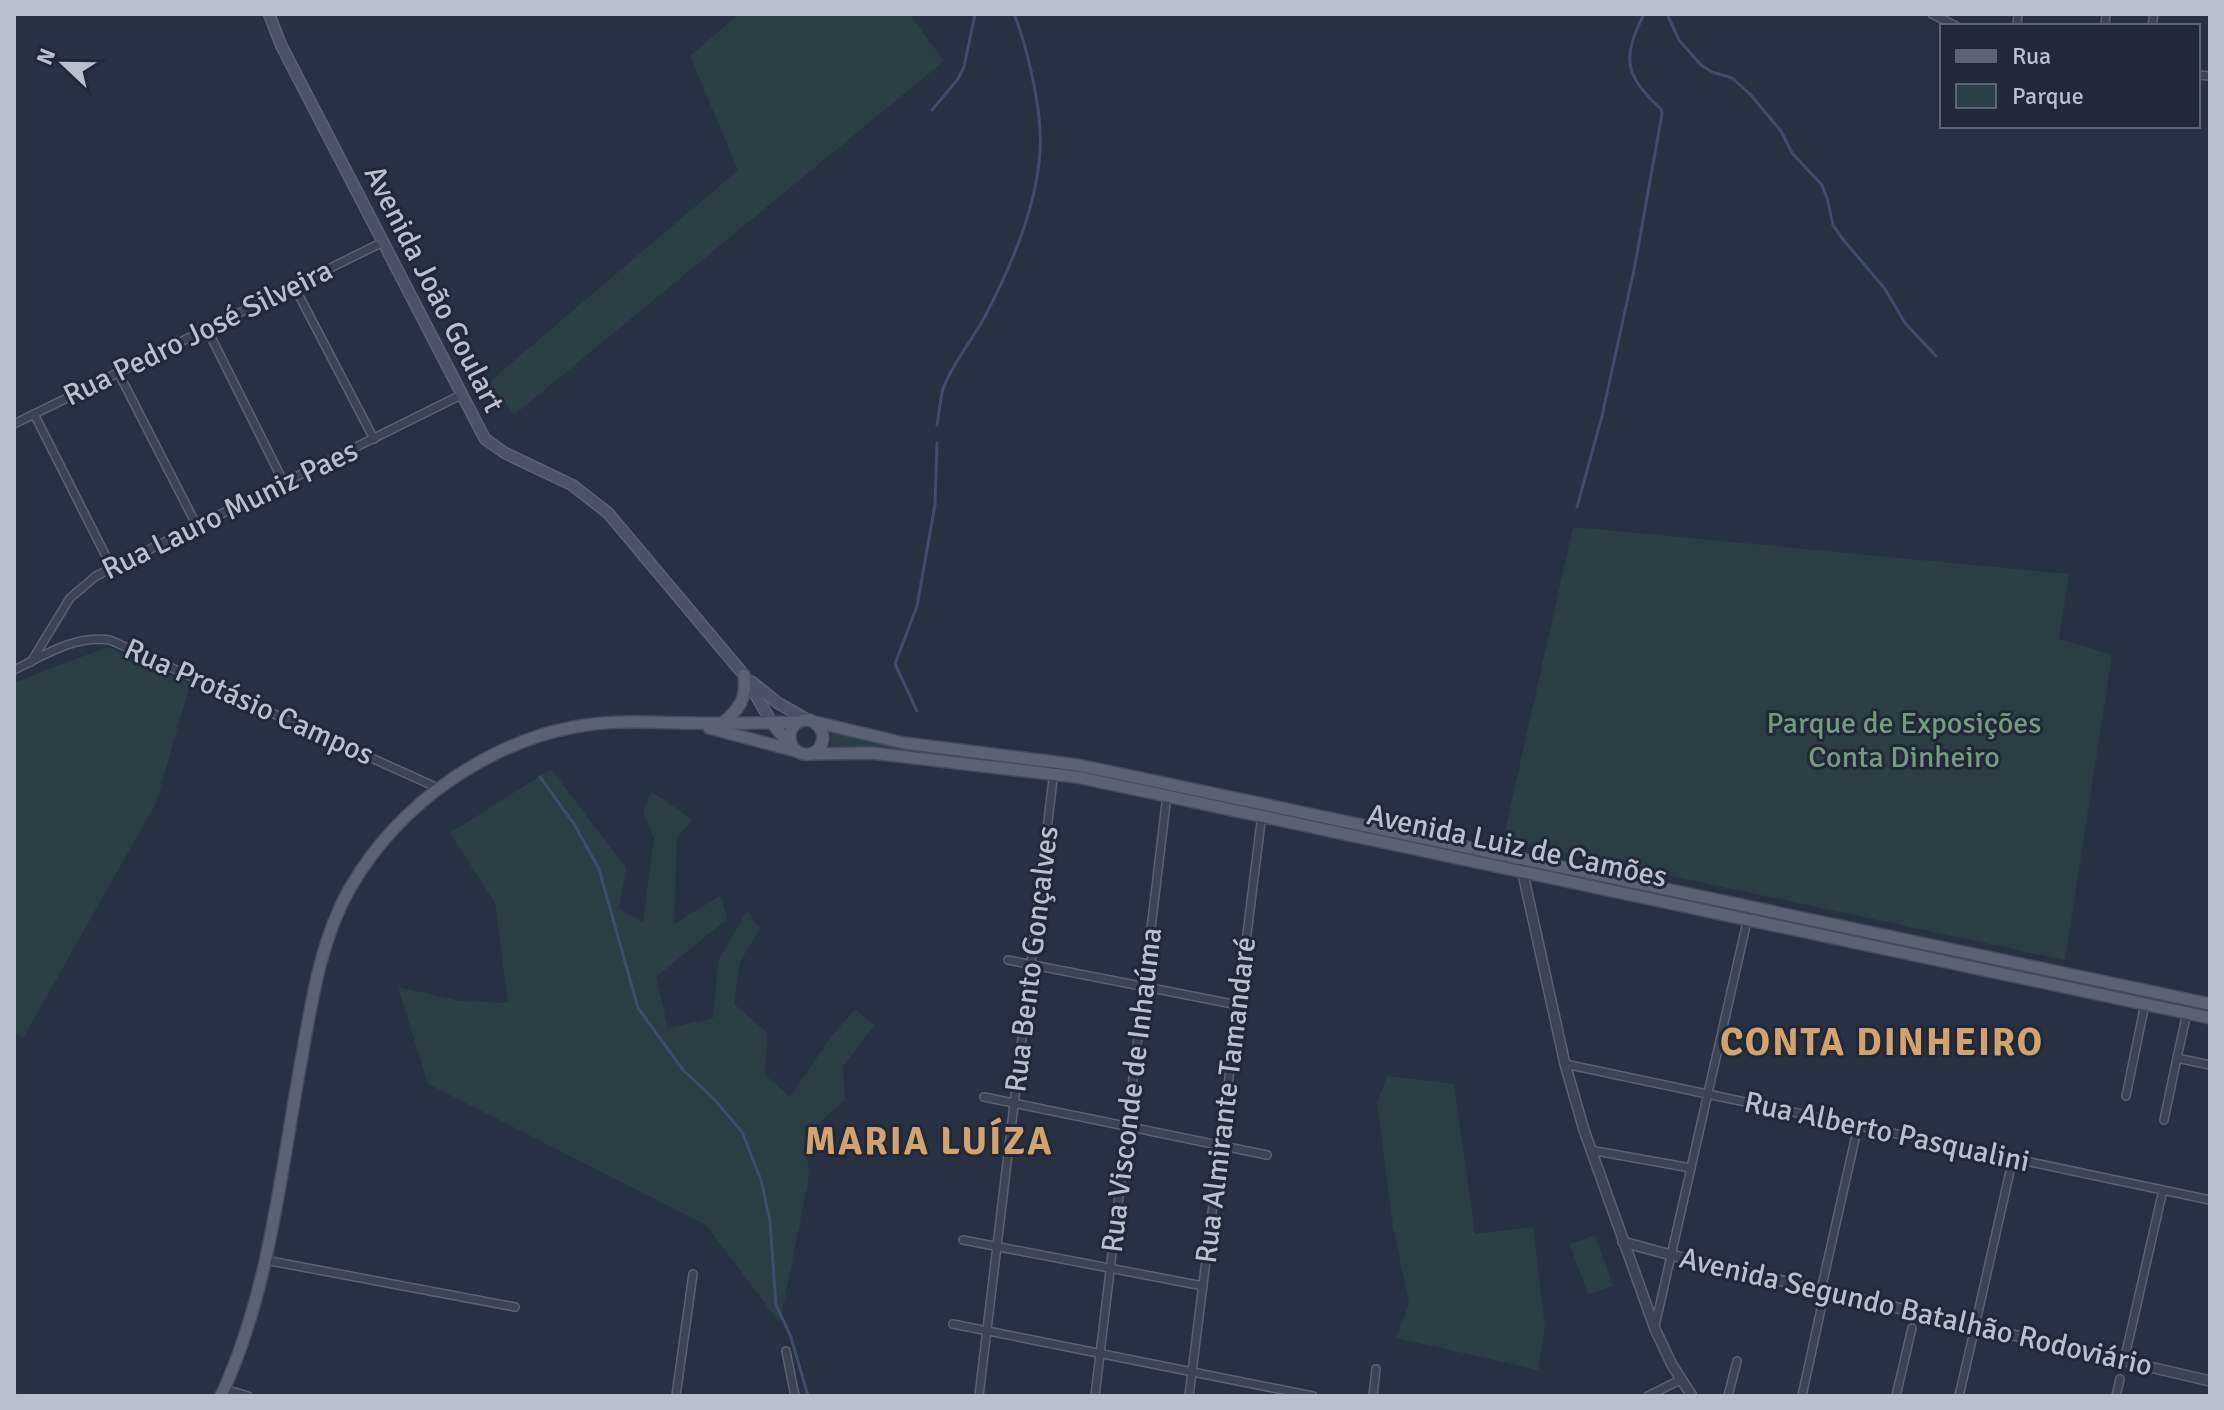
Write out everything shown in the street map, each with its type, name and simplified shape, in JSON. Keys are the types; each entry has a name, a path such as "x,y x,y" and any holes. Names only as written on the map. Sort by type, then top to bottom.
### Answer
{"main road":[{"name":"Avenida João Goulart","path":"269,14 281,45 478,428 493,447 572,485 608,513 744,675 772,723"},
{"name":"Avenida João Goulart","path":"744,675 806,721"},
{"path":"722,723 744,699 744,675"},
{"path":"806,721 822,729 823,740 818,749 800,751 790,731 806,721"},
{"name":"Avenida Luiz de Camões","path":"223,1392 245,1334 265,1260 311,1008 331,930 349,889 369,859 409,813 438,788 487,758 547,734 604,723 806,721 904,743 1055,767 1748,913 2040,968 2210,1004"},
{"name":"Avenida Luiz de Camões","path":"693,723 800,751 872,753 1055,767"},
{"path":"772,723 800,751"},
{"name":"Avenida Luiz de Camões","path":"1748,913 2210,1018"},
{"path":"2037,981 2040,968"},
{"path":"2091,992 2093,984 2104,982"}],"street":[{"path":"1932,14 1942,17"},
{"name":"Rua Pedro José Silveira","path":"14,424 383,242"},
{"path":"294,286 374,439"},
{"path":"207,329 284,483"},
{"path":"118,372 197,526"},
{"name":"Rua Lauro Muniz Paes","path":"31,662 70,598 89,581 461,395"},
{"path":"34,414 112,568"},
{"name":"Rua Protásio Campos","path":"14,670 80,640 110,640 438,788"},
{"name":"Rua Bento Gonçalves","path":"979,1396 1055,767"},
{"name":"Rua Visconde de Inhaúma","path":"1095,1396 1168,790"},
{"name":"Rua Almirante Tamandaré","path":"1189,1396 1262,810"},
{"path":"1521,865 1565,1064 1590,1150 1655,1329 1692,1396"},
{"path":"1655,1329 1748,913"},
{"path":"1008,960 1238,1005"},
{"path":"2126,1096 2145,1004"},
{"path":"2164,1120 2187,1013"},
{"path":"2177,1058 2210,1065"},
{"name":"Rua Alberto Pasqualini","path":"1565,1064 2210,1200"},
{"path":"984,1097 1267,1155"},
{"path":"1821,1290 1858,1126"},
{"path":"1590,1150 1691,1168"},
{"path":"1975,1326 2013,1158"},
{"path":"2124,1361 2163,1190"},
{"path":"963,1240 1203,1286"},
{"name":"Avenida Segundo Batalhão Rodoviário","path":"1623,1242 2210,1381"},
{"path":"265,1260 515,1307"},
{"path":"676,1396 693,1274"},
{"path":"1802,1396 1821,1309"},
{"path":"953,1324 1313,1396"},
{"path":"1896,1396 1912,1328"},
{"path":"1959,1396 1972,1340"},
{"path":"786,1351 795,1396"},
{"path":"1728,1396 1737,1361"},
{"path":"1373,1396 1376,1369"},
{"path":"1648,1396 1682,1379"},
{"path":"2116,1396 2120,1379"},
{"path":"223,1392 248,1396"}],"green space":[{"path":"739,14 909,14 944,61 514,415 489,382 738,170 690,56"},
{"name":"Parque de Exposições Conta Dinheiro","path":"1573,527 2069,574 2059,639 2112,655 2065,960 1503,840"},
{"path":"107,647 190,684 156,803 23,1038 14,1033 14,683"},
{"path":"831,733 900,747 1046,765 1045,768 911,749 831,749"},
{"path":"551,769 626,868 619,909 643,922 654,838 643,812 651,791 693,820 677,837 674,924 721,895 727,919 656,977 668,1028 713,1018 718,961 747,911 760,928 740,962 734,1004 767,1033 765,1075 790,1097 830,1038 855,1009 875,1025 843,1066 845,1100 805,1136 809,1176 780,1323 706,1225 428,1084 398,987 460,1001 508,1003 495,903 450,833"},
{"path":"1387,1076 1454,1084 1475,1234 1533,1227 1545,1327 1538,1370 1396,1338 1409,1304 1393,1226 1377,1103"},
{"path":"1595,1235 1613,1286 1588,1295 1570,1244"}],"waterway":[{"path":"932,110 964,67 975,14"},
{"path":"937,425 947,380 983,320 1012,260 1038,174 1040,137 1037,101 1014,14"},
{"path":"1577,507 1602,416 1635,265 1662,114 1640,86 1630,65 1632,43 1644,14"},
{"path":"1667,14 1679,40 1701,65 1732,78 1781,131 1792,153 1822,185 1833,225 1841,237 1885,289 1905,323 1936,356"},
{"path":"917,711 895,664 917,606 935,505 937,443"},
{"path":"540,777 574,824 599,869 638,1008 683,1070 714,1099 742,1132 761,1180 770,1221 776,1305 791,1337 808,1396"},
{"path":"14,1393 17,1396"}],"district":[{"name":"CONTA DINHEIRO","path":"1882,1042"},
{"name":"MARIA LUÍZA","path":"929,1141"}]}
